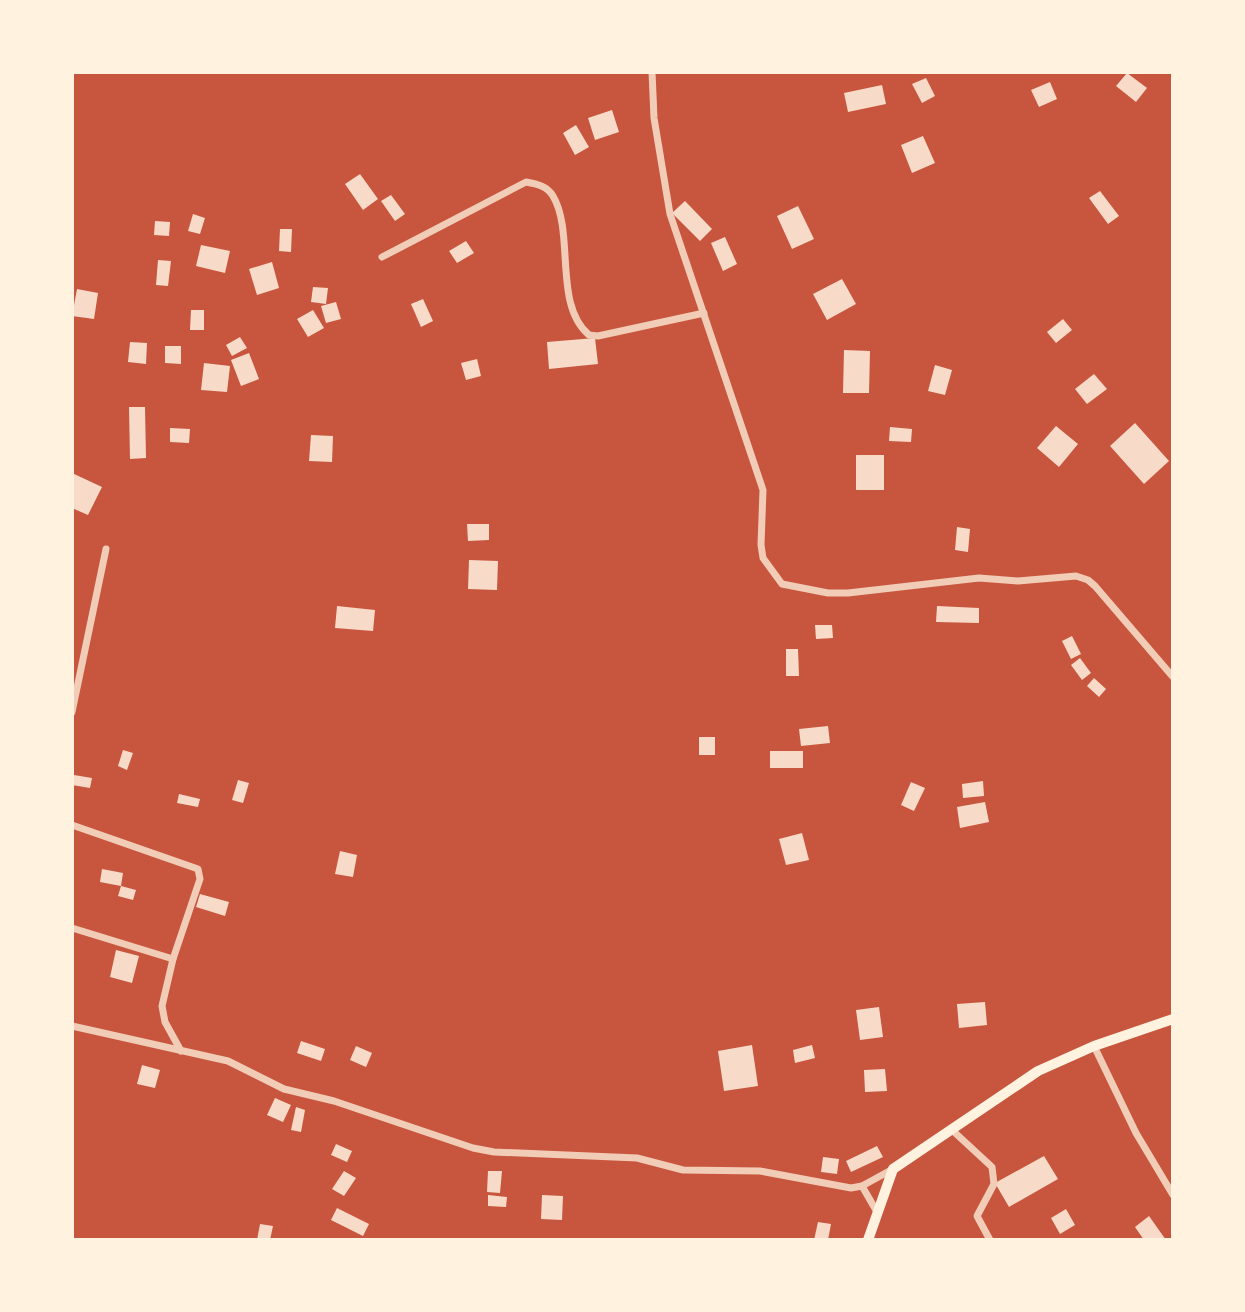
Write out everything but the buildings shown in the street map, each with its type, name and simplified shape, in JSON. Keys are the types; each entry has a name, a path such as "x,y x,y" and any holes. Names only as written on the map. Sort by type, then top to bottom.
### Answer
{"main road":[{"path":"868,1240 893,1169 1018,1082 1094,1046 1173,1019"}],"street":[{"path":"652,72 654,118 670,214 763,490 762,552 782,584 828,593 848,593 979,578 1018,581 1076,576 1095,586 1173,677"},
{"path":"382,257 526,182 541,185 553,194 560,215 568,286 575,315 589,335 598,336 704,313"},
{"path":"72,712 106,549"},
{"path":"72,825 198,869 200,879 173,959 162,1013 181,1051"},
{"path":"72,928 173,959"},
{"path":"72,1026 228,1061 284,1089 334,1101 473,1148 494,1152 637,1158 683,1170 760,1171 793,1175 841,1187 862,1186 893,1169"},
{"path":"1094,1046 1136,1133 1173,1195"},
{"path":"952,1130 992,1167 994,1184 977,1216 990,1240"},
{"path":"862,1186 877,1212"}]}
